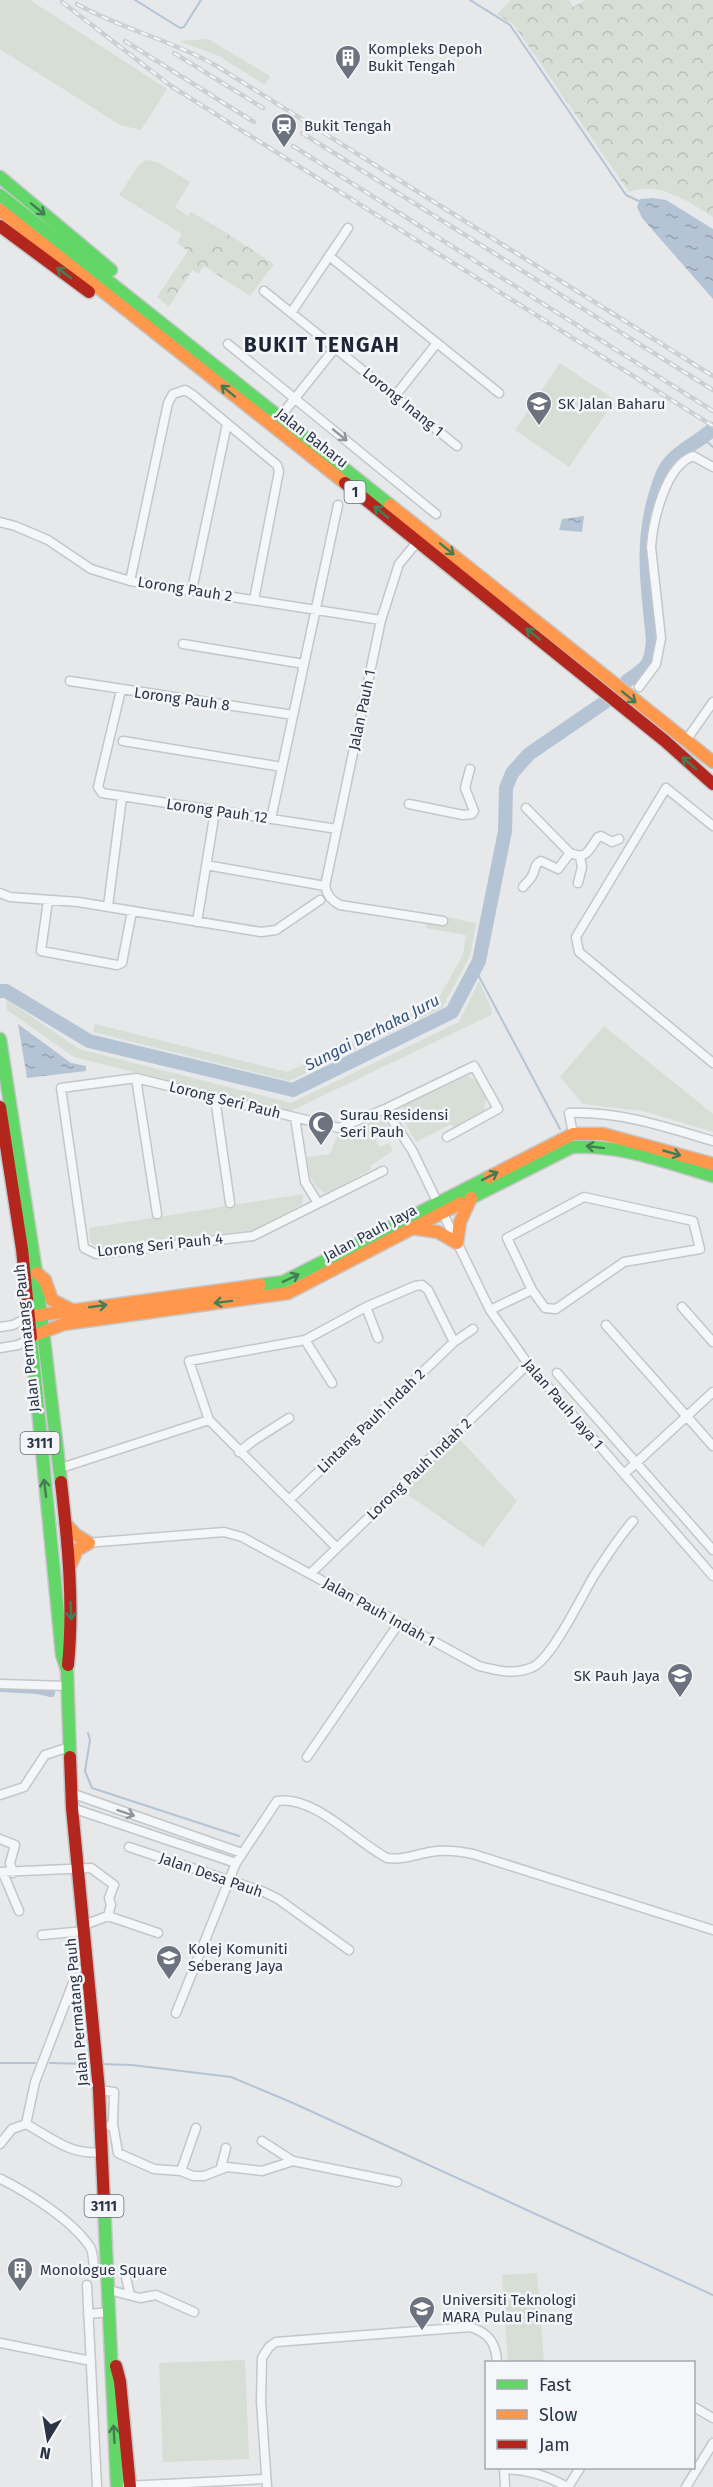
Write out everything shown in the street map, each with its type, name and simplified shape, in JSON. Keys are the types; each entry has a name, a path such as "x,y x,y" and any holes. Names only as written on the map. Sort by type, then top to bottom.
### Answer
{"main road":[{"path":"0,177 133,289 135,308 113,309 0,226"},
{"name":"Jalan Baharu","path":"0,195 71,258 280,417 669,737 713,784"},
{"name":"Jalan Baharu","path":"0,210 71,258"},
{"name":"Jalan Baharu","path":"135,308 418,541 581,666"},
{"name":"1","path":"669,737 685,742 713,762"},
{"name":"Jalan Permatang Pauh","path":"0,1039 36,1272 35,1316 30,1339 62,1655 67,1670"},
{"name":"Jalan Permatang Pauh","path":"0,1107 22,1249 35,1316 42,1331 68,1546 72,1625 71,1654 67,1670 71,1793 99,2085 107,2125 102,2152 113,2353 111,2382 117,2487"},
{"name":"Jalan Pauh Jaya","path":"35,1316 278,1284 440,1207 573,1134 603,1134 713,1164"},
{"name":"Jalan Pauh Jaya","path":"30,1339 42,1331 64,1324 282,1295 411,1228 440,1207 471,1198 555,1155 581,1145 613,1149 713,1176"},
{"path":"411,1228 438,1232 457,1243 460,1222 471,1198"},
{"path":"36,1272 45,1280 52,1300 72,1310"},
{"path":"65,1523 76,1535 89,1543 77,1550 69,1568"},
{"name":"Jalan Permatang Pauh","path":"113,2353 120,2381 130,2486"}],"street":[{"path":"291,313 348,228"},
{"path":"329,256 499,393"},
{"name":"Lorong Inang 1","path":"264,291 457,446"},
{"path":"395,396 437,343"},
{"path":"228,344 436,514"},
{"path":"280,417 335,348"},
{"path":"130,581 168,404 173,394 185,390 277,465 279,471 254,600"},
{"path":"192,590 226,424"},
{"path":"639,687 656,664 661,638 651,548 668,479 687,458 693,456 713,467"},
{"path":"271,819 338,505"},
{"name":"Lorong Pauh 2","path":"0,522 48,540 91,569 130,581 381,620"},
{"name":"Jalan Pauh 1","path":"325,886 381,620 399,564 418,541"},
{"path":"183,644 304,664"},
{"name":"Lorong Pauh 8","path":"70,681 293,715"},
{"name":"Lorong Pauh 12","path":"122,690 99,791 122,797 337,830"},
{"path":"685,742 713,702"},
{"path":"123,741 282,766"},
{"path":"409,804 463,815 472,814 474,810 465,788 470,769"},
{"path":"713,826 666,788 576,937 579,952 713,1063"},
{"path":"108,906 122,797"},
{"path":"526,808 570,853 580,857"},
{"path":"197,922 215,811"},
{"path":"580,857 602,836 612,842 619,839"},
{"path":"523,887 534,874 538,862 541,861 558,869 570,853"},
{"path":"578,883 582,867 580,857"},
{"path":"206,865 325,886 332,900 340,905 443,921"},
{"path":"0,893 10,897 108,906 268,932 320,900"},
{"path":"0,901 10,897"},
{"path":"48,900 40,951 117,965 122,963 132,911"},
{"name":"Lorong Seri Pauh","path":"61,1088 136,1078 339,1128 385,1109 474,1066 498,1109 447,1137"},
{"path":"136,1078 157,1214"},
{"name":"Lorong Seri Pauh 4","path":"61,1088 84,1248 96,1254 253,1236 383,1171"},
{"path":"215,1098 230,1203"},
{"path":"385,1109 412,1150 440,1207"},
{"path":"573,1134 569,1113 582,1112 638,1119 713,1141"},
{"path":"295,1118 305,1182 318,1203"},
{"path":"584,1197 693,1221 700,1249 624,1262 553,1311 545,1308 532,1290 507,1238 584,1197"},
{"name":"Jalan Pauh Jaya 1","path":"440,1207 490,1311 528,1364 713,1576"},
{"path":"337,1548 209,1420 189,1361 305,1340 366,1307 415,1286 422,1286 428,1290 454,1342"},
{"path":"490,1311 532,1290"},
{"path":"366,1307 378,1338"},
{"path":"682,1307 713,1342"},
{"path":"0,1327 35,1316"},
{"path":"606,1325 713,1446"},
{"name":"Lintang Pauh Indah 2","path":"289,1500 454,1342 473,1329"},
{"path":"0,1348 18,1345 30,1339"},
{"path":"305,1340 333,1383"},
{"name":"Lorong Pauh Indah 2","path":"310,1574 528,1364"},
{"path":"557,1372 713,1550"},
{"path":"624,1474 713,1392"},
{"path":"239,1452 289,1418"},
{"path":"58,1469 209,1420"},
{"name":"Jalan Pauh Indah 1","path":"52,1546 224,1532 242,1537 479,1666 501,1672 518,1672 536,1665 550,1651 599,1569 633,1521"},
{"path":"307,1757 399,1623"},
{"path":"0,1684 67,1686"},
{"path":"0,1795 24,1787 45,1755 69,1747"},
{"path":"71,1793 242,1853"},
{"path":"176,2013 236,1863 277,1801 288,1799 304,1803 387,1858 401,1860 448,1850 473,1854 713,1930"},
{"path":"72,1808 236,1863"},
{"path":"0,1839 15,1845 10,1863 3,1873"},
{"name":"Jalan Desa Pauh","path":"129,1847 279,1899 349,1950"},
{"path":"3,1873 92,1868 114,1885 109,1898 111,1905 108,1916"},
{"path":"3,1873 19,1911"},
{"path":"42,1935 84,1928 108,1916 158,1933"},
{"path":"26,2124 36,2082 73,1983 89,1979"},
{"path":"0,2144 12,2129 26,2124"},
{"path":"26,2124 51,2140 85,2154 102,2152"},
{"path":"107,2125 116,2150 122,2156 153,2169 181,2171 204,2176 221,2168 262,2171 293,2161"},
{"path":"181,2171 196,2128"},
{"path":"262,2141 293,2161 397,2182"},
{"path":"221,2168 226,2148"},
{"path":"1,2179 36,2198 73,2228 91,2248 94,2270 107,2274"},
{"path":"91,2248 106,2246"},
{"path":"124,2268 130,2295"},
{"path":"87,2284 97,2487"},
{"path":"109,2290 140,2298 156,2295 194,2312"},
{"path":"88,2314 110,2312"},
{"path":"117,2487 266,2483 261,2401 262,2358 269,2347 276,2342 470,2327 489,2335 494,2345 497,2361"},
{"path":"0,2343 91,2361"},
{"path":"695,2408 713,2418"},
{"path":"686,2487 713,2443"},
{"path":"504,2469 505,2487"},
{"path":"512,2469 534,2472 567,2487 579,2469"}],"green space":[{"path":"0,0 30,0 167,89 141,130 120,125 0,49"},
{"path":"511,0 569,0 573,7 586,0 713,0 713,217 673,194 652,189 629,192 514,25 497,14"},
{"path":"208,39 270,76 265,85 219,56 179,41"},
{"path":"146,160 157,162 190,182 175,207 188,216 191,212 217,227 203,247 119,195 139,165"},
{"path":"217,227 274,264 250,296 204,266 198,274 192,270 169,307 157,297 188,251 177,243 182,234 203,247"},
{"path":"560,363 615,400 569,467 515,430"},
{"path":"447,917 476,923 470,956 442,1008 289,1081 93,1032 95,1024 287,1072 436,1003 463,955 466,935 426,928 427,921 446,924"},
{"path":"479,981 492,1010 491,1015 291,1111 74,1057 7,1010 6,999 79,1049 291,1103 459,1022"},
{"path":"604,1026 713,1114 713,1132 643,1111 583,1104 560,1077"},
{"path":"467,1076 476,1080 486,1099 484,1111 454,1127 451,1124 416,1142 401,1116 404,1106"},
{"path":"376,1119 387,1123 389,1127 374,1136 379,1147 389,1143 393,1151 370,1166 372,1169 326,1193 317,1187 311,1178 307,1157 330,1154 337,1136 341,1137"},
{"path":"303,1194 302,1204 254,1230 98,1248 90,1242 89,1228"},
{"path":"454,1433 517,1501 483,1547 397,1487"},
{"path":"537,2273 544,2361 508,2361 502,2275"},
{"path":"245,2360 249,2459 163,2462 159,2363"}],"water":[{"path":"640,199 666,200 713,229 713,299 642,218 637,207"},
{"path":"584,516 582,532 559,530 562,519"},
{"path":"18,1024 71,1063 86,1066 86,1071 27,1078"}],"waterway":[{"path":"135,0 180,28 184,27 201,0"},
{"path":"470,0 510,25 626,195 641,202"},
{"name":"Sungai Derhaka Juru","path":"627,681 647,665 652,649 647,548 651,512 659,484 672,460 713,429"},
{"path":"703,438 713,447"},
{"name":"Sungai Derhaka Juru","path":"0,991 6,991 89,1041 293,1090 452,1012 479,961 505,831 506,788 512,773 529,754 605,702"},
{"path":"475,969 560,1129"},
{"path":"0,1688 51,1693"},
{"path":"88,1733 90,1740 85,1771 92,1788 239,1836"},
{"path":"0,2063 35,2063"},
{"path":"50,2063 92,2064"},
{"path":"100,2064 132,2065 231,2077 293,2103 713,2295"}],"railway":[{"path":"62,2 171,86 713,426"},
{"path":"77,4 111,21 181,48 215,65 713,376"},
{"path":"125,41 254,122"},
{"path":"174,53 263,108"},
{"path":"302,133 713,390"},
{"path":"293,146 713,411"}],"traffic: fast":[{"path":"0,177 111,270"},
{"path":"0,195 390,505"},
{"path":"0,1039 36,1272 61,1482"},
{"path":"461,1203 572,1147 626,1151 713,1176"},
{"path":"260,1285 283,1282 489,1177"},
{"path":"31,1337 62,1655 67,1670 70,1757"},
{"path":"104,2204 117,2487"}],"traffic: slow":[{"path":"0,210 345,483"},
{"path":"390,505 713,762"},
{"path":"489,1177 573,1134 603,1134 713,1164"},
{"path":"412,1228 438,1232 457,1243 460,1222 471,1198"},
{"path":"35,1335 64,1324 288,1293 461,1203"},
{"path":"37,1273 45,1280 52,1300 72,1310"},
{"path":"33,1316 260,1285"},
{"path":"65,1523 76,1535 89,1543 77,1550 70,1566"}],"traffic: jam":[{"path":"0,226 89,292"},
{"path":"345,483 665,741 713,784"},
{"path":"0,1107 22,1249 31,1337"},
{"path":"61,1482 70,1596 68,1665"},
{"path":"70,1757 72,1808 99,2090 104,2204"},
{"path":"116,2366 120,2381 130,2487"}],"place":[{"name":"Kompleks Depoh Bukit Tengah","path":"348,81"},
{"name":"Bukit Tengah","path":"284,149"},
{"name":"SK Jalan Baharu","path":"539,427"},
{"name":"Surau Residensi Seri Pauh","path":"321,1147"},
{"name":"SK Pauh Jaya","path":"680,1699"},
{"name":"Kolej Komuniti Seberang Jaya","path":"169,1981"},
{"name":"Monologue Square","path":"20,2293"},
{"name":"Universiti Teknologi MARA Pulau Pinang","path":"422,2332"}],"district":[{"name":"BUKIT TENGAH","path":"322,345"}]}
